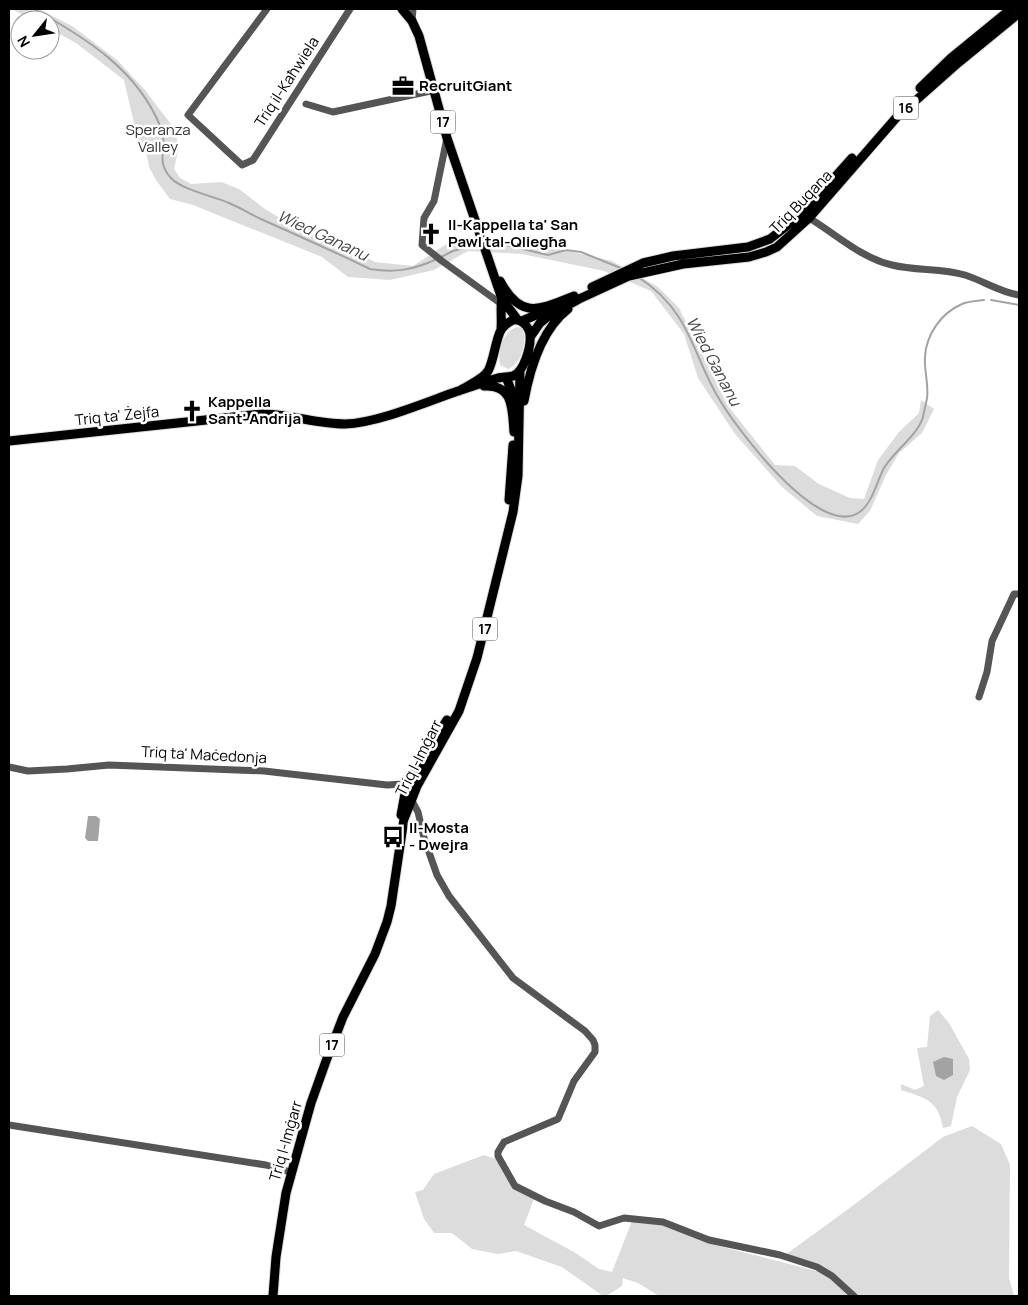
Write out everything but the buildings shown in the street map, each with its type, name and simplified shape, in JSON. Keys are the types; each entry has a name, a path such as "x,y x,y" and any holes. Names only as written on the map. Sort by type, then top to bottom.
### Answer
{"main road":[{"name":"17","path":"402,9 412,21 419,36 447,138 488,256 501,301 501,328"},
{"name":"Triq Buqana","path":"520,320 548,311 633,266 673,256 748,247 761,244 777,235 803,213 900,107 951,58 1012,9"},
{"name":"Triq Buqana","path":"530,336 540,323 550,315 629,276 684,264 749,257 766,252 781,244 809,218 896,118 958,63 1019,13"},
{"path":"491,266 514,302 522,307 535,309 575,296"},
{"path":"518,476 523,407 532,368 539,350 546,334 564,312 591,294"},
{"name":"17","path":"501,301 520,320"},
{"path":"520,320 528,328 530,336"},
{"name":"16","path":"501,328 510,321 520,320"},
{"path":"501,328 490,365 496,374 503,377"},
{"name":"16","path":"520,370 527,353 530,336"},
{"name":"Triq ta' Żejfa","path":"459,391 484,375 489,370 490,365"},
{"name":"Triq l-Imġarr","path":"269,1296 271,1255 282,1192 320,1062 382,921 400,820 409,798 459,711 472,678 513,512 518,476 520,370"},
{"name":"Triq ta' Żejfa","path":"10,441 262,414 283,415 324,422 353,423 372,420 516,374 520,370"},
{"name":"Triq l-Imġarr","path":"273,1296 276,1257 286,1193 298,1148 326,1061 343,1017 375,954 387,922 409,798 406,788 454,708 472,658 509,511 516,406 513,395 503,377"},
{"path":"459,391 488,386 503,388 512,403 514,432"}],"street":[{"name":"Triq il-Kaħwiela","path":"267,9 188,115 242,165 253,160 350,9"},
{"path":"412,21 413,9"},
{"path":"306,104 333,112 435,90"},
{"path":"447,138 434,201 424,218 422,244 442,262 501,301"},
{"path":"809,218 856,249 877,260 894,266 961,274 980,280 1002,292 1019,295"},
{"path":"979,697 987,672 992,641 1014,594 1019,594"},
{"name":"Triq ta' Maċedonja","path":"9,767 28,770 109,765 264,771 387,785 409,781"},
{"path":"397,784 418,812 424,838 437,875 449,896 513,978 585,1031 595,1045 594,1055 574,1081 558,1119 504,1142 502,1145 498,1156 513,1184 537,1197 574,1212 599,1226 624,1218 658,1222 709,1240 780,1255 821,1269 854,1296"},
{"path":"9,1126 266,1165 287,1171"}],"green space":[{"name":"Speranza Valley","path":"12,9 41,10 14,10"},
{"name":"Speranza Valley","path":"60,20 72,26 117,60 145,90 176,131 178,151 174,169 180,178 191,184 221,182 239,189 265,209 295,227 314,231 375,262 413,266 448,243 520,240 612,261 658,287 679,308 728,406 775,465 795,466 819,484 850,498 864,499 878,460 899,432 919,413 921,400 934,409 922,433 899,453 886,475 870,511 858,524 817,516 782,487 735,434 698,378 684,334 651,291 604,271 522,254 468,251 434,270 390,280 348,277 322,257 193,205 170,199 149,167 147,156 137,136 124,80 76,43 60,34"},
{"path":"517,327 522,328 524,333 524,345 517,362 508,369 500,365 500,348 508,333"},
{"path":"938,1010 949,1023 969,1059 970,1070 957,1097 951,1126 943,1128 938,1111 930,1102 901,1090 901,1084 915,1090 924,1086 917,1048 927,1047 930,1016"},
{"path":"972,1126 1001,1144 1010,1165 1009,1278 1014,1296 857,1296 851,1290 854,1289 851,1289 825,1268 785,1255 943,1137"},
{"path":"484,1155 496,1159 513,1188 534,1199 524,1225 574,1252 599,1269 612,1272 632,1221 660,1222 715,1245 820,1272 844,1288 852,1296 659,1296 638,1283 623,1278 622,1286 603,1296 562,1267 516,1251 498,1254 472,1249 452,1233 434,1233 424,1219 415,1192 423,1190 434,1174"}],"shaded area":[{"path":"88,816 96,816 100,819 98,841 88,841 85,838"},
{"path":"944,1057 953,1059 953,1075 944,1080 936,1076 933,1062"}],"waterway":[{"name":"Wied Gananu","path":"34,9 91,44 139,89 151,107 161,128 164,141 163,165 171,178 182,186 222,200 370,269 404,270 437,259"},
{"name":"Wied Gananu","path":"441,257 453,251 481,244"},
{"name":"Wied Gananu","path":"486,244 502,244 548,255 566,250 581,252 623,269"},
{"name":"Wied Gananu","path":"638,277 660,294 674,310 684,326 718,397 727,412 760,455 803,497 824,511 844,517 861,511 865,507 884,468 920,424 927,400 926,349 936,326 954,308 967,302 984,300"},
{"path":"991,300 1019,305"}],"place":[{"name":"RecruitGiant","path":"403,86"},
{"name":"Il-Kappella ta' San Pawl tal-Qliegħa","path":"431,234"},
{"name":"Kappella Sant' Andrija","path":"192,411"},
{"name":"Il-Mosta - Dwejra","path":"393,837"}]}
